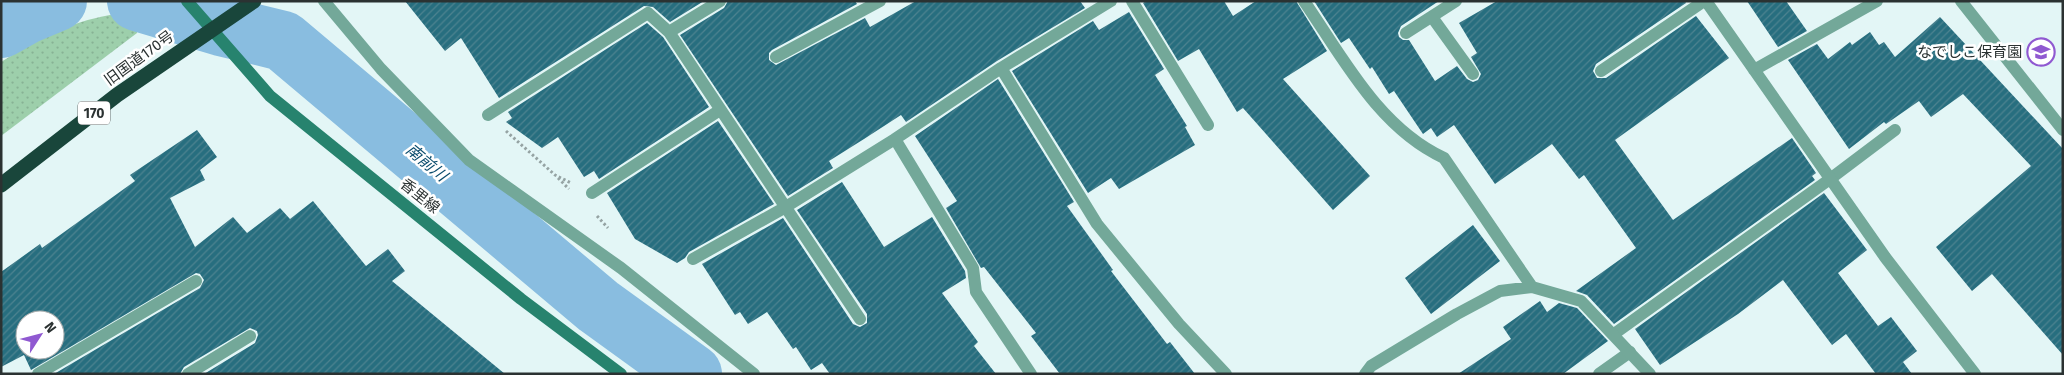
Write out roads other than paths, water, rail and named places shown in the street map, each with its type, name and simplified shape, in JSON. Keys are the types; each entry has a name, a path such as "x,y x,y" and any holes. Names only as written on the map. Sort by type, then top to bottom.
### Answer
{"highway":[{"name":"旧国道170号","path":"1,185 117,95 249,4"}],"street":[{"name":"香里線","path":"188,1 210,30 270,96 521,299 621,374"},
{"path":"324,1 381,69 469,160 621,268 754,374"},
{"path":"669,32 720,1"},
{"path":"776,57 880,1"},
{"path":"693,259 784,208 895,139 1001,68 1111,1"},
{"path":"1132,1 1208,126"},
{"path":"1304,1 1379,109 1422,147 1444,158 1532,288"},
{"path":"1406,33 1456,1"},
{"path":"1601,71 1705,1 1885,257 1975,374"},
{"path":"1754,70 1877,1"},
{"path":"1961,1 2063,130"},
{"path":"488,115 648,13 669,32 784,208 860,319"},
{"path":"1432,16 1473,74"},
{"path":"1001,68 1097,224 1179,324 1226,374"},
{"path":"592,193 720,110"},
{"path":"1614,334 1895,130"},
{"path":"895,139 973,268 976,292 1031,374"},
{"path":"38,374 196,281"},
{"path":"1365,374 1371,366 1474,305 1500,292 1532,288 1581,301 1650,374"},
{"path":"188,374 250,336"},
{"path":"1599,374 1630,352"}],"waterway":[{"name":"南前川","path":"1,28 26,14 57,1"},
{"name":"南前川","path":"137,1 221,26 283,41 598,306 692,374"}],"place":[{"name":"なでしこ保育園","path":"2041,52"}]}
